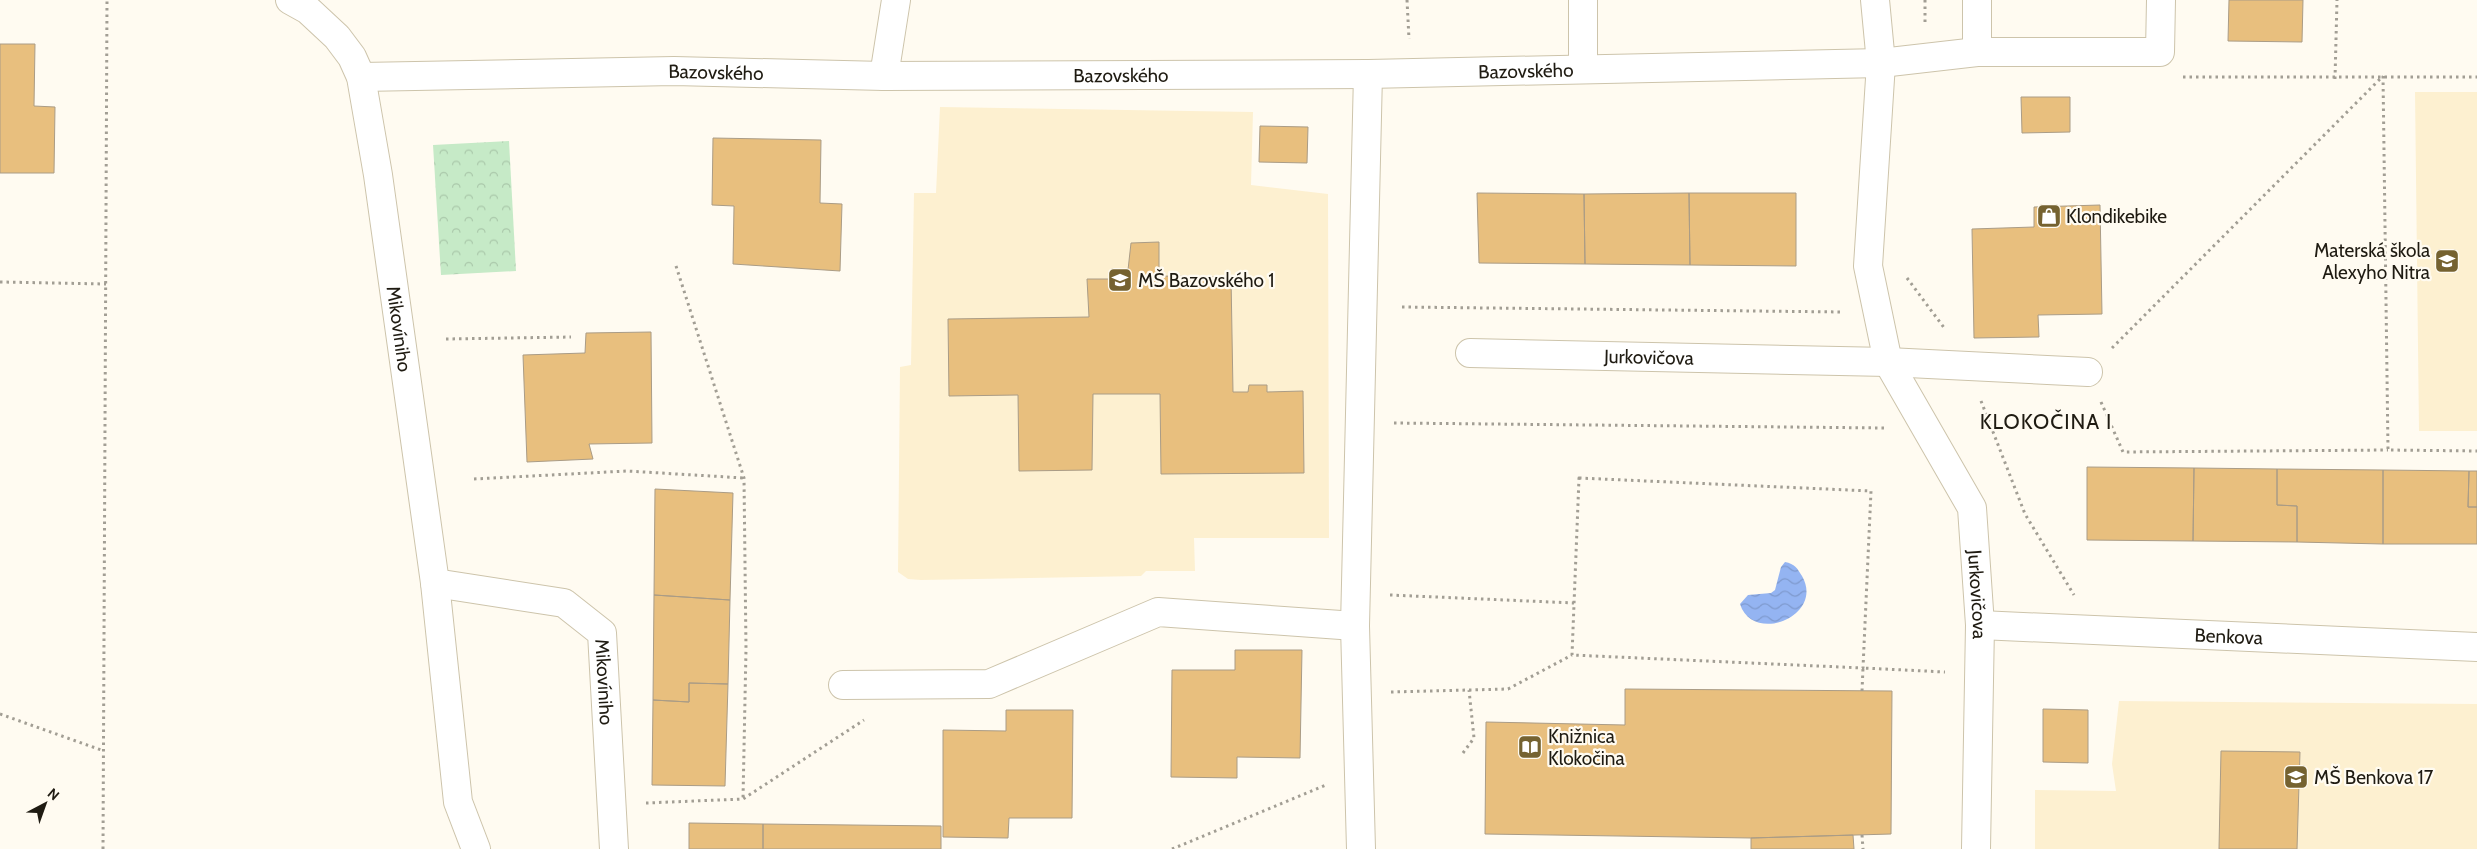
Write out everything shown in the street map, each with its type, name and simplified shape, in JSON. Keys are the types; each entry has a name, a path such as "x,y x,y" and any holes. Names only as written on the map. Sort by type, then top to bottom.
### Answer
{"street":[{"name":"Mikovíniho","path":"290,0 308,10 338,37 352,57 361,77 378,175 435,583 458,802 476,849"},
{"path":"884,76 896,0"},
{"path":"1583,0 1583,69"},
{"name":"Jurkovičova","path":"1876,0 1881,63 1868,266 1888,362 1972,508 1980,625 1976,849"},
{"path":"1977,0 1977,52"},
{"name":"Bazovského","path":"361,77 674,71 884,76 1368,74 1881,63 1977,52 2160,52 2162,0"},
{"path":"1361,849 1355,626 1368,74"},
{"name":"Jurkovičova","path":"1470,353 1888,362 2088,372"},
{"name":"Mikovíniho","path":"435,583 564,603 602,633 614,849"},
{"path":"843,685 989,684 1158,612 1355,626"},
{"name":"Benkova","path":"1980,625 2477,647"}],"path":[{"path":"103,849 107,0"},
{"path":"2335,78 2337,0"},
{"path":"2383,76 2088,372 2123,452 2477,451"},
{"path":"2383,76 2388,450"},
{"path":"2178,77 2477,77"},
{"path":"676,266 744,478 746,648 743,799"},
{"path":"0,282 106,284"},
{"path":"1402,307 1848,312"},
{"path":"446,339 571,337"},
{"path":"1388,423 1926,429"},
{"path":"474,479 627,471 744,478"},
{"path":"1572,655 1579,478 1871,491 1862,691"},
{"path":"1389,595 1574,603"},
{"path":"1390,692 1508,689 1572,655 1978,674"},
{"path":"1463,753 1474,738 1469,690"},
{"path":"0,714 104,751"},
{"path":"642,803 743,799 867,717"},
{"path":"1172,849 1333,782"},
{"path":"1862,835 1863,849"}],"shaded area":[{"name":"Materská škola Alexyho Nitra","path":"2415,92 2477,92 2477,431 2419,431"},
{"name":"MŠ Bazovského 1","path":"940,107 1253,112 1251,185 1328,194 1329,538 1194,538 1195,571 1146,571 1141,576 921,580 908,579 898,572 900,367 911,365 914,193 936,193"},
{"name":"MŠ Benkova 17","path":"2119,701 2477,704 2477,849 2035,849 2035,790 2116,791 2112,764"}],"green space":[{"path":"509,141 516,271 441,275 433,145"}],"water":[{"path":"1785,562 1795,567 1802,576 1806,590 1804,603 1796,613 1785,620 1771,624 1758,623 1747,616 1740,604 1748,595 1771,593 1775,590 1781,567"}],"building":[{"path":"2229,0 2303,0 2302,42 2228,41"},
{"path":"0,44 35,44 34,106 55,107 54,173 0,173"},
{"path":"2021,97 2070,97 2070,132 2022,133"},
{"path":"1260,126 1308,127 1307,163 1259,162"},
{"path":"713,138 821,140 820,203 842,204 840,271 733,264 734,206 712,205"},
{"path":"1477,193 1584,194 1585,264 1479,263"},
{"path":"1689,193 1690,265 1585,264 1584,194"},
{"path":"1689,193 1796,193 1796,266 1690,265"},
{"path":"2100,205 2102,314 2038,315 2039,337 1974,338 1972,229 2034,227 2034,207"},
{"path":"1159,242 1159,276 1231,277 1233,392 1248,392 1249,385 1267,385 1267,392 1303,391 1304,473 1161,474 1160,394 1093,394 1092,470 1019,471 1018,395 949,396 948,319 1089,317 1087,279 1127,279 1131,243"},
{"path":"651,332 652,443 589,444 593,459 527,462 523,355 585,353 586,333"},
{"path":"2087,467 2194,468 2193,541 2087,540"},
{"path":"2194,468 2277,469 2277,505 2297,506 2297,542 2193,541"},
{"path":"2277,469 2383,470 2383,544 2297,542 2297,506 2277,505"},
{"path":"2383,470 2469,471 2468,507 2477,507 2477,544 2383,544"},
{"path":"2469,471 2477,471 2477,507 2468,507"},
{"path":"655,489 733,493 730,600 654,595"},
{"path":"654,595 730,600 728,684 689,683 689,702 653,700"},
{"path":"1235,650 1302,650 1300,758 1237,757 1237,778 1171,777 1172,670 1235,670"},
{"path":"689,683 728,684 725,786 652,785 653,700 689,702"},
{"path":"1625,689 1892,691 1891,834 1751,838 1485,834 1486,722 1625,725"},
{"path":"2043,709 2088,710 2088,763 2043,762"},
{"path":"1006,710 1073,710 1072,818 1009,818 1008,838 943,837 943,730 1006,731"},
{"path":"2221,751 2300,752 2297,849 2219,849"},
{"path":"689,823 763,824 763,849 689,849"},
{"path":"763,824 941,826 941,849 763,849"},
{"path":"1853,835 1854,849 1751,849 1751,838"}],"place":[{"name":"Klondikebike","path":"2049,216"},
{"name":"Materská škola Alexyho Nitra","path":"2447,261"},
{"name":"MŠ Bazovského 1","path":"1120,280"},
{"name":"Knižnica Klokočina","path":"1530,747"},
{"name":"MŠ Benkova 17","path":"2296,777"}],"district":[{"name":"KLOKOČINA I","path":"2046,421"}]}
